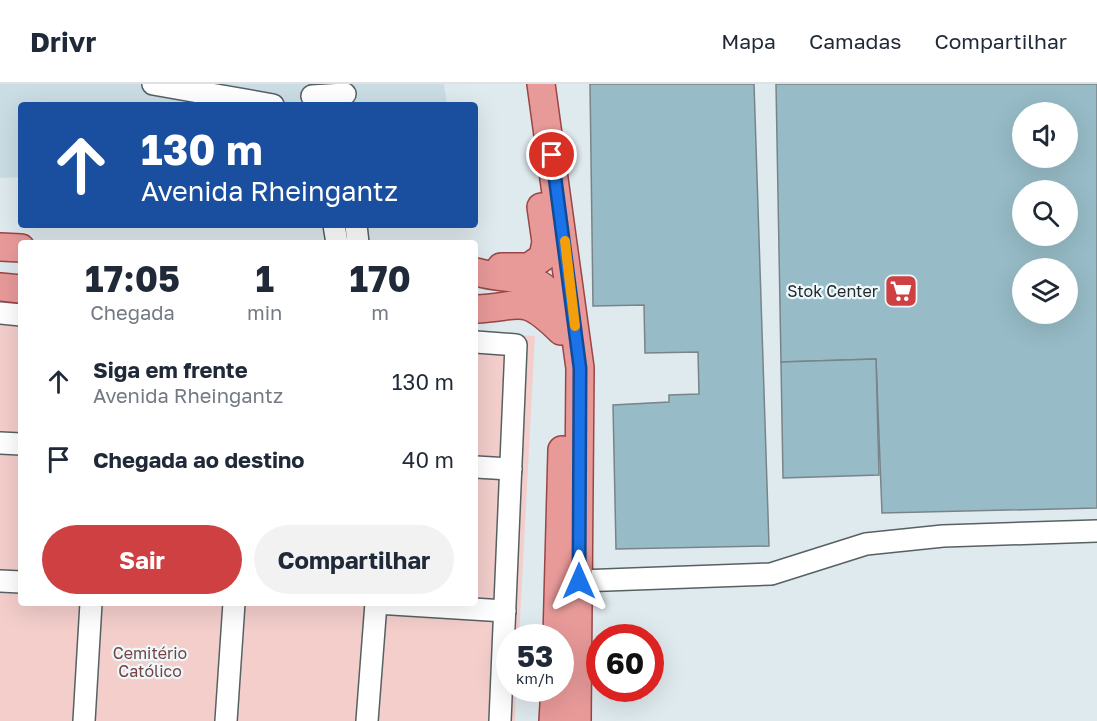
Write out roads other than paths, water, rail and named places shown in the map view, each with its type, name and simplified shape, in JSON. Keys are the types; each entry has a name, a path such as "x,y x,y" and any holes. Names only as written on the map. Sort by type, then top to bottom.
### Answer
{"main road":[{"path":"524,84 580,368 577,721"},
{"path":"542,84 556,245"},
{"path":"478,270 530,267 556,245"},
{"path":"0,247 18,248"},
{"path":"478,270 522,279 544,287 558,306 561,331 562,428 557,624"},
{"path":"0,287 18,289"},
{"path":"478,309 516,303 532,305 561,331"},
{"path":"553,721 554,702"}],"lane":[{"path":"153,84 256,102"},
{"path":"312,95 345,94"},
{"path":"0,313 18,315"},
{"path":"478,342 516,345 501,721"},
{"path":"0,443 18,444"},
{"path":"478,467 511,469"},
{"path":"579,581 771,574 866,544 943,536 1097,531"},
{"path":"0,581 18,582"},
{"path":"84,721 91,606"},
{"path":"226,721 234,606"},
{"path":"367,721 376,606"},
{"path":"424,606 505,611"}],"place":[{"name":"Stok Center","path":"901,291"}],"park label":[{"name":"Cemitério Católico","path":"150,662"}]}
